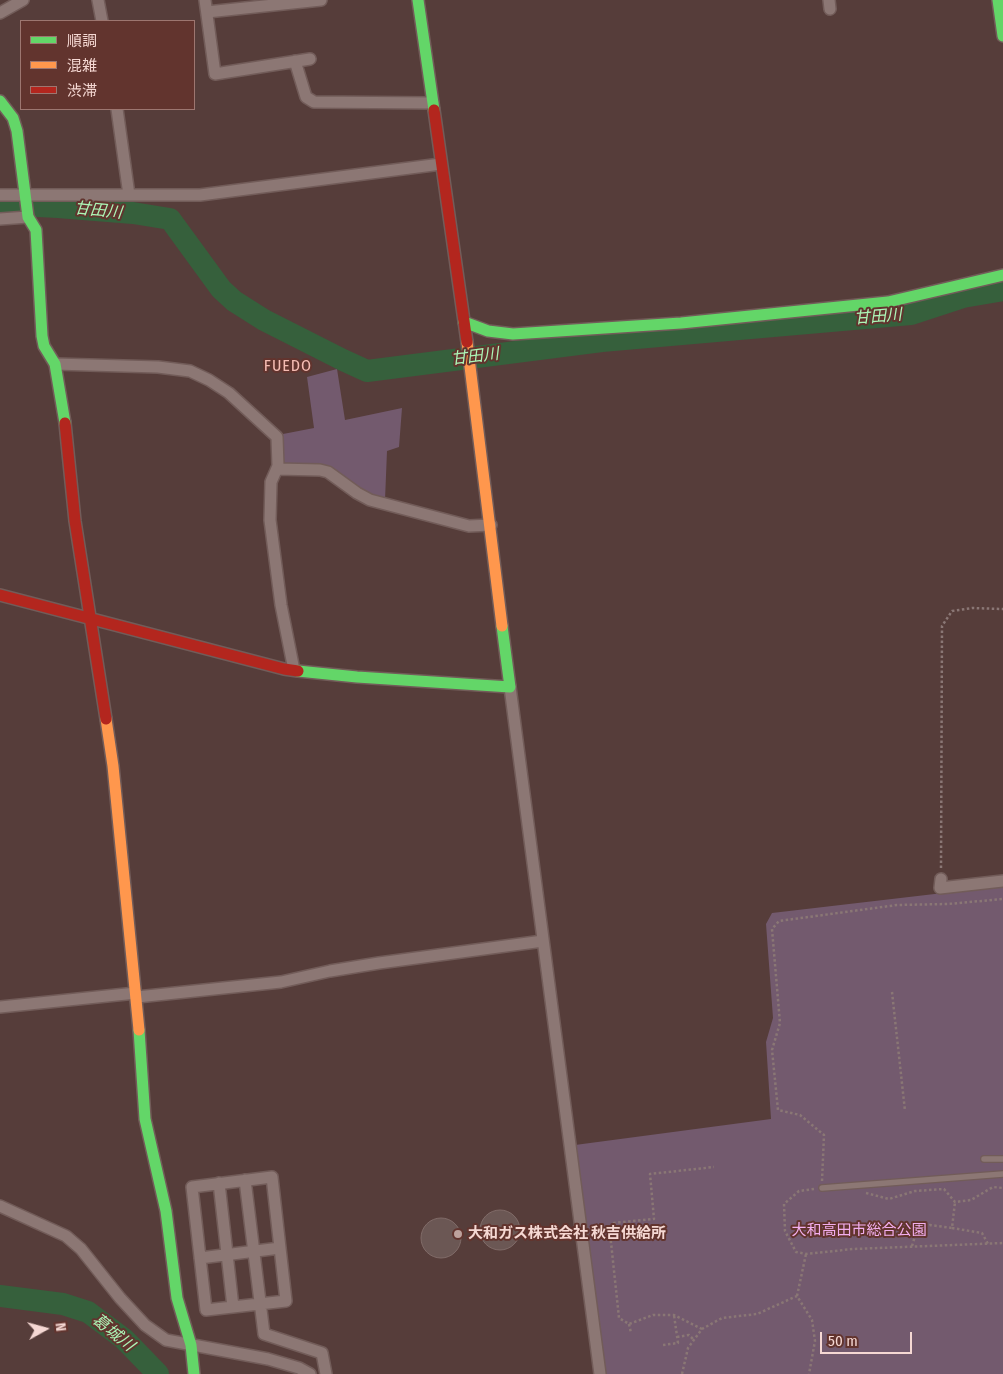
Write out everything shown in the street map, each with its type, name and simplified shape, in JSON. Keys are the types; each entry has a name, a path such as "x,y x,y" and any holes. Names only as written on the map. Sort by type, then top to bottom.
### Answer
{"street":[{"path":"0,13 23,0"},
{"path":"98,0 102,20"},
{"path":"205,0 215,74 310,59"},
{"path":"207,12 321,0"},
{"path":"418,0 468,347 510,688 600,1374"},
{"path":"998,0 1003,36"},
{"path":"295,61 306,97 314,102 433,104"},
{"path":"0,101 13,118 17,131 28,215 36,230 44,346 55,364 67,437 75,521 112,766 137,995 145,1120 166,1211 177,1298 192,1350 194,1374"},
{"path":"117,110 129,195"},
{"path":"0,195 217,194 442,164"},
{"path":"0,219 28,215"},
{"path":"464,322 488,331 513,334 681,323 888,302 1003,275"},
{"path":"55,364 158,367 190,371 229,393 277,437 277,468 271,482 270,520 281,605 294,670"},
{"path":"277,468 328,472 356,493 370,500 469,526 491,525"},
{"path":"0,595 294,670 357,677 510,688"},
{"path":"941,879 940,888 1003,881"},
{"path":"0,1007 281,982 379,962 543,941"},
{"path":"272,1177 286,1301 206,1310 192,1187 219,1184 272,1177"},
{"path":"245,1180 264,1334 322,1353 326,1374"},
{"path":"219,1184 233,1307"},
{"path":"0,1206 66,1236 81,1249 120,1298 155,1334 166,1340 192,1350 268,1359 299,1368 310,1374"},
{"path":"200,1258 280,1248"}],"lane":[{"path":"984,1159 1003,1159"},
{"path":"822,1188 1003,1174"}],"path":[{"path":"941,879 942,626 952,611 972,608 1003,610"},
{"path":"1003,898 887,907 779,921 772,929 780,1023 772,1050 778,1110 800,1115 824,1135 822,1188 799,1191 784,1204 785,1231 796,1252 806,1254 853,1249 1003,1244"},
{"path":"892,992 905,1111"},
{"path":"629,1324 619,1318 610,1233 614,1223 654,1219 650,1174 714,1167"},
{"path":"847,1186 873,1196 889,1199 915,1191 944,1189 955,1202 952,1228"},
{"path":"955,1202 971,1200 993,1187 1003,1188"},
{"path":"912,1247 917,1230 930,1225 982,1233 988,1244"},
{"path":"806,1254 797,1296 812,1320 815,1341 809,1374"},
{"path":"682,1374 688,1348 702,1329 722,1318 757,1314 797,1296"},
{"path":"629,1324 653,1315 674,1315 702,1329"},
{"path":"664,1345 678,1343 674,1315"},
{"path":"629,1324 630,1333"},
{"path":"677,1337 689,1335 694,1340"}],"green space":[{"path":"337,369 345,420 402,408 399,447 387,451 385,500 364,491 329,466 284,464 283,434 314,428 307,377"},
{"name":"大和高田市総合公園","path":"1003,886 1003,1374 606,1374 575,1145 771,1119 766,1042 773,1018 766,924 772,913"}],"building":[{"path":"504,1210 511,1213 517,1219 520,1230 519,1238 511,1247 504,1250 496,1250 489,1247 481,1238 480,1226 483,1219 492,1211"},
{"path":"445,1218 452,1221 458,1227 461,1238 460,1246 452,1255 445,1258 437,1258 430,1255 422,1246 421,1234 424,1227 433,1219"}],"waterway":[{"name":"甘田川","path":"0,206 58,207 133,213 170,219 221,289 234,301 264,320 367,371 602,341 911,314 963,297 1003,290"},
{"name":"葛城川","path":"0,1296 63,1304 88,1312 124,1339 158,1374"}],"traffic: fast":[{"path":"418,0 434,110"},
{"path":"998,0 1003,36"},
{"path":"0,101 13,118 17,131 28,217 36,230 42,336 44,346 55,364 65,423"},
{"path":"464,322 488,331 513,334 681,323 888,302 1003,275"},
{"path":"298,671 357,677 510,687 502,626"},
{"path":"139,1030 145,1119 166,1211 177,1298 191,1345 194,1374"}],"traffic: slow":[{"path":"467,342 502,626"},
{"path":"106,719 113,766 139,1030"}],"traffic: jam":[{"path":"434,110 467,342"},
{"path":"65,423 75,521 106,719"},
{"path":"0,595 284,669 298,671"}],"place":[{"name":"大和ガス株式会社 秋吉供給所","path":"458,1234"}],"district":[{"name":"FUEDO","path":"288,367"}]}
